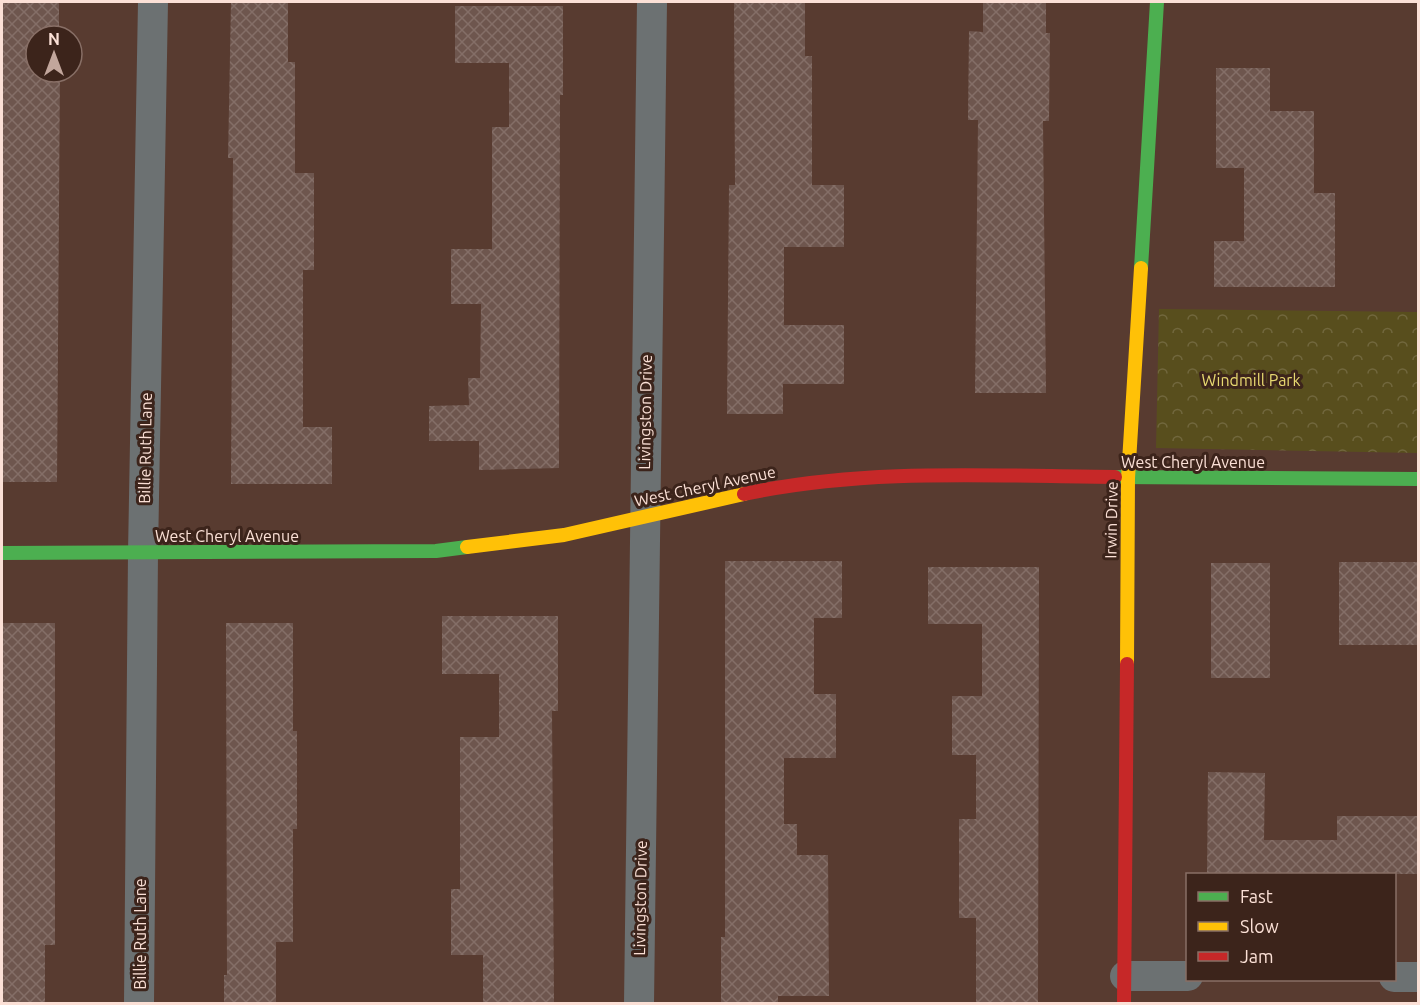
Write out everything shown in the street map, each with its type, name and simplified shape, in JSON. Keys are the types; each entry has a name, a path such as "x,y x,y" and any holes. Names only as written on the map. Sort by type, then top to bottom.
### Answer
{"street":[{"name":"Billie Ruth Lane","path":"140,1004 143,553 153,2"},
{"name":"Livingston Drive","path":"639,1004 652,2"},
{"name":"Irwin Drive","path":"1125,990 1128,478 1157,2"},
{"name":"West Cheryl Avenue","path":"2,553 436,551 564,535 644,515 791,484 881,475 1419,479"},
{"path":"1125,990 1186,976"},
{"path":"1396,976 1419,976"}],"green space":[{"name":"Windmill Park","path":"1159,309 1418,312 1418,453 1156,448"}],"building":[{"path":"2,2 59,2 59,24 24,24 24,84 60,84 57,482 2,482"},
{"path":"231,2 288,2 288,62 295,62 295,173 314,173 314,270 303,270 303,427 332,427 332,484 231,484 233,158 228,158"},
{"path":"734,2 805,2 805,56 812,56 812,185 844,185 844,247 784,247 784,325 844,325 844,384 783,384 783,414 727,414 729,185 735,185"},
{"path":"983,2 1046,2 1046,33 1050,33 1049,121 1043,121 1046,393 975,393 978,120 968,120 969,31 983,32"},
{"path":"455,6 563,6 563,95 560,95 559,468 479,470 479,441 429,441 429,406 469,405 468,378 480,378 481,304 451,304 451,249 492,249 492,127 509,127 509,63 455,63"},
{"path":"1216,68 1270,68 1270,111 1314,111 1314,193 1335,193 1335,287 1214,287 1214,241 1244,241 1244,168 1216,168"},
{"path":"725,561 842,561 842,618 814,618 814,694 836,694 836,758 784,758 784,824 797,824 797,855 828,855 829,996 778,996 778,1004 721,1004 721,937 725,937"},
{"path":"1339,562 1419,562 1419,645 1339,645"},
{"path":"1211,563 1270,563 1270,678 1211,678"},
{"path":"928,567 1039,567 1038,1004 976,1004 976,918 959,918 959,819 976,819 976,755 952,755 952,696 982,696 982,624 928,624"},
{"path":"442,616 558,616 558,711 552,711 554,1004 483,1004 483,955 451,955 451,889 460,889 460,737 499,737 499,674 442,674"},
{"path":"2,623 55,623 55,945 45,945 45,1004 2,1004"},
{"path":"226,623 293,623 293,731 297,731 297,829 293,829 293,942 276,942 276,1004 224,1004 224,975 227,975"},
{"path":"1208,772 1265,773 1264,840 1337,840 1337,816 1419,816 1419,874 1207,873"}],"traffic: fast":[{"path":"1141,268 1157,2"},
{"path":"1115,477 1418,479"},
{"path":"2,553 436,551 467,547"}],"traffic: slow":[{"path":"1127,664 1128,478 1141,268"},
{"path":"467,547 564,535 744,494"}],"traffic: jam":[{"path":"744,494 836,480 882,477 929,475 1115,477"},
{"path":"1124,1004 1127,664"}]}
